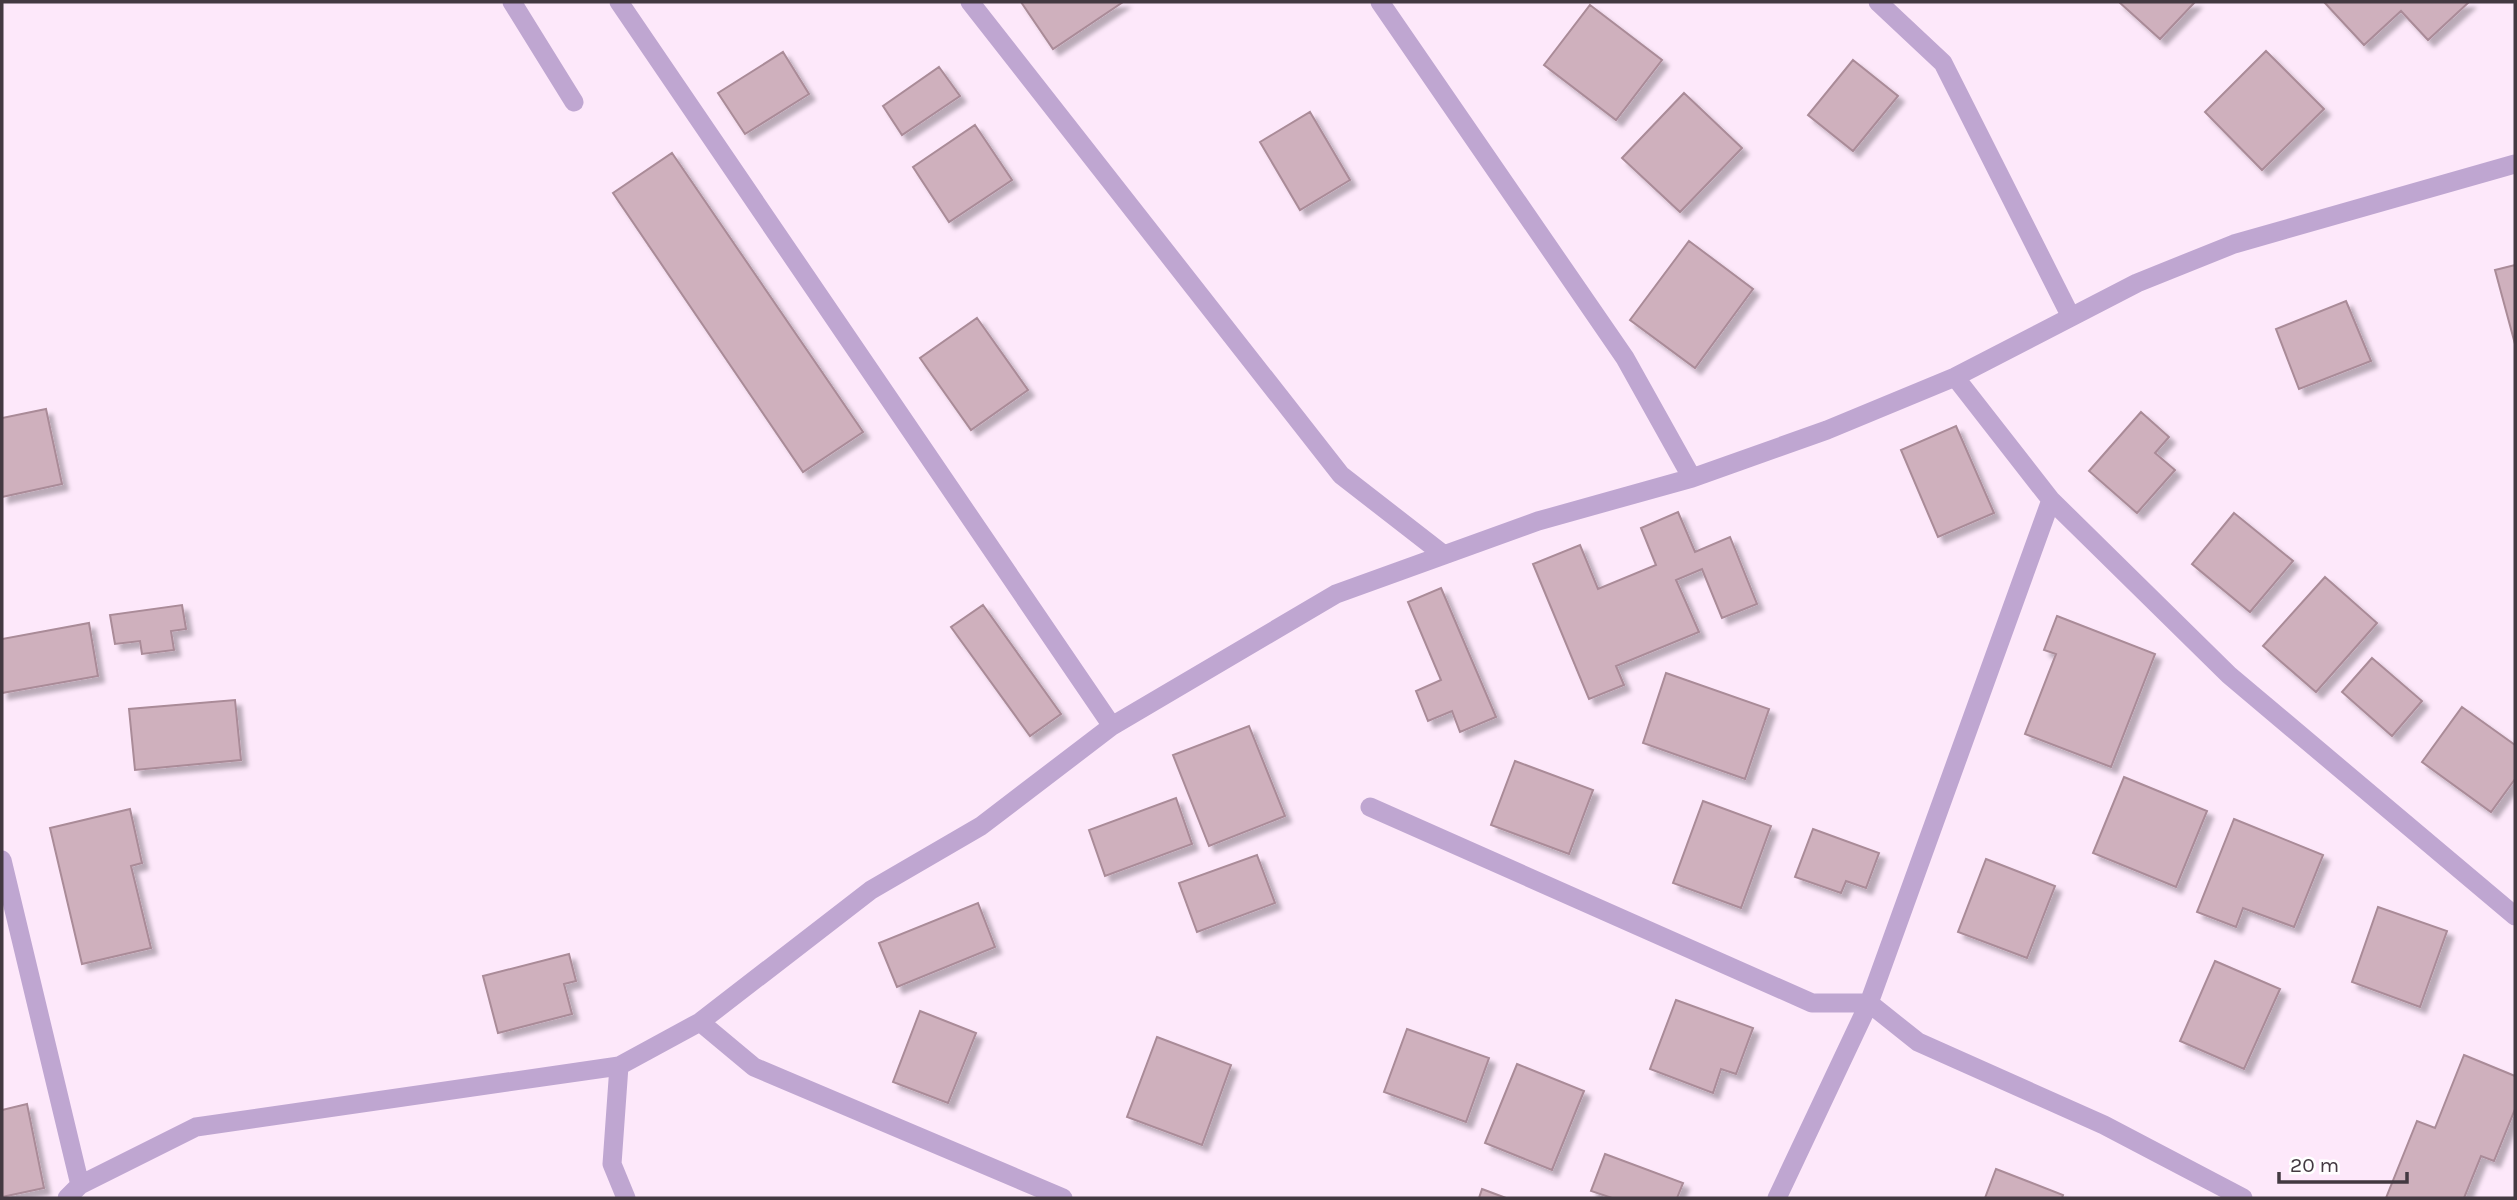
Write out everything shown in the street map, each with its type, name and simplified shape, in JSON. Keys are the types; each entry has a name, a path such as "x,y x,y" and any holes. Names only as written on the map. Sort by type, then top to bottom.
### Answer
{"street":[{"path":"512,2 574,102"},
{"path":"620,2 1112,726"},
{"path":"970,2 1340,475 1444,555"},
{"path":"1380,2 1625,358 1692,478"},
{"path":"1878,2 1943,63 2071,317"},
{"path":"2,860 74,1192 196,1128 619,1066 699,1022 871,890 981,826 1112,726 1335,594 1538,521 1692,478 1828,430 1955,377 2137,283 2234,244 2515,164"},
{"path":"1955,377 2051,500 2229,675 2515,916"},
{"path":"1777,1198 1870,1003 2051,500"},
{"path":"1370,807 1812,1003 1870,1003 1918,1042 2104,1125 2243,1198"},
{"path":"699,1022 754,1067 1063,1198"},
{"path":"619,1066 612,1164 626,1198"}],"building":[{"path":"1021,2 1123,2 1053,49"},
{"path":"2119,2 2195,2 2160,39"},
{"path":"2324,2 2469,2 2428,40 2401,11 2364,45"},
{"path":"1590,5 1662,60 1616,120 1544,65"},
{"path":"2266,51 2324,109 2262,170 2205,112"},
{"path":"783,52 809,94 745,134 718,93"},
{"path":"1853,60 1898,96 1853,151 1808,115"},
{"path":"939,67 960,96 902,135 883,106"},
{"path":"1684,93 1742,148 1680,212 1622,158"},
{"path":"1310,112 1350,180 1300,210 1260,142"},
{"path":"975,125 1012,180 949,222 913,167"},
{"path":"672,153 863,432 803,472 613,193"},
{"path":"1689,241 1753,289 1695,368 1630,320"},
{"path":"2515,265 2515,344 2495,270"},
{"path":"2346,301 2371,361 2299,389 2276,329"},
{"path":"977,318 1028,390 971,430 920,358"},
{"path":"46,409 62,484 2,497 2,418"},
{"path":"2141,412 2169,437 2155,453 2175,470 2137,513 2089,471"},
{"path":"1956,426 1994,513 1938,537 1901,450"},
{"path":"1678,512 1695,552 1730,537 1757,604 1722,618 1702,569 1676,580 1699,632 1616,666 1624,685 1589,699 1533,564 1580,545 1598,589 1656,565 1641,528"},
{"path":"2234,513 2293,561 2250,612 2192,564"},
{"path":"2325,577 2377,623 2316,692 2263,646"},
{"path":"1441,588 1496,717 1460,732 1452,711 1428,721 1416,691 1441,680 1408,602"},
{"path":"182,605 186,629 171,631 174,650 142,654 140,641 115,644 110,615"},
{"path":"983,605 1061,714 1030,736 951,627"},
{"path":"2057,616 2155,654 2111,767 2025,734 2056,654 2044,650"},
{"path":"89,623 98,676 2,693 2,639"},
{"path":"2372,658 2422,701 2392,736 2342,692"},
{"path":"1666,673 1769,709 1745,779 1643,743"},
{"path":"235,700 241,760 135,770 129,709"},
{"path":"2462,707 2515,745 2515,779 2491,812 2422,762"},
{"path":"1249,726 1285,816 1209,846 1173,755"},
{"path":"1515,761 1593,790 1569,854 1491,825"},
{"path":"2124,777 2207,811 2176,887 2093,853"},
{"path":"1176,798 1192,844 1105,876 1089,830"},
{"path":"1703,801 1771,826 1741,908 1673,883"},
{"path":"130,809 142,863 131,866 151,948 82,964 50,828"},
{"path":"2234,819 2323,855 2294,927 2243,908 2236,927 2197,912"},
{"path":"1813,829 1879,853 1866,888 1846,881 1841,893 1795,877"},
{"path":"1257,855 1275,903 1197,932 1179,883"},
{"path":"1986,859 2055,886 2027,958 1958,932"},
{"path":"978,903 995,947 897,987 879,943"},
{"path":"2378,907 2447,931 2420,1007 2352,982"},
{"path":"569,954 576,981 564,984 572,1014 498,1033 483,976"},
{"path":"2215,961 2280,989 2244,1069 2180,1041"},
{"path":"1676,1000 1753,1028 1736,1074 1721,1069 1713,1093 1650,1069"},
{"path":"920,1011 976,1033 948,1103 893,1082"},
{"path":"1407,1029 1489,1058 1466,1122 1384,1092"},
{"path":"1157,1037 1231,1065 1202,1145 1127,1117"},
{"path":"2464,1055 2515,1076 2515,1109 2494,1161 2481,1156 2464,1198 2386,1198 2417,1121 2435,1128"},
{"path":"1517,1064 1584,1091 1552,1170 1485,1143"},
{"path":"27,1104 44,1188 2,1197 2,1110"},
{"path":"1605,1154 1683,1183 1677,1198 1612,1198 1591,1191"},
{"path":"1996,1169 2063,1195 2062,1198 1985,1198"},
{"path":"1482,1189 1506,1198 1479,1198"}]}
